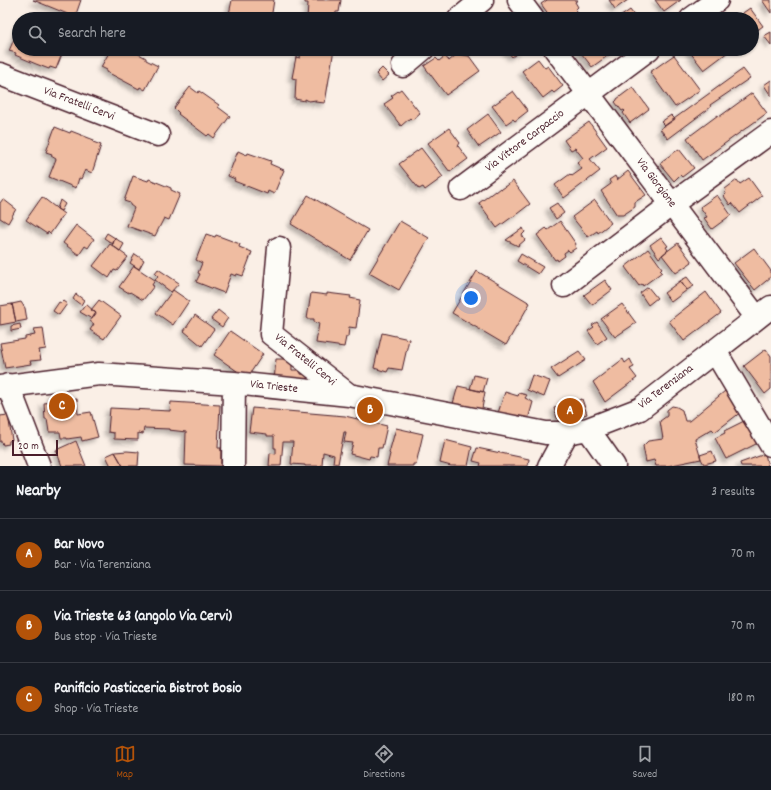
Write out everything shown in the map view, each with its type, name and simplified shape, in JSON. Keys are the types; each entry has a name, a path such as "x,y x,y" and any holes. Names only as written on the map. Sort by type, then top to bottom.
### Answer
{"street":[{"path":"467,12 482,0"},
{"path":"519,0 528,12"},
{"path":"701,12 717,0"},
{"path":"403,66 415,56"},
{"name":"Via Giorgione","path":"559,56 589,93 672,204 764,313"},
{"name":"Via Vittore Carpaccio","path":"461,189 639,56"},
{"name":"Via Fratelli Cervi","path":"0,74 158,135"},
{"path":"564,286 672,204 771,132"},
{"name":"Via Fratelli Cervi","path":"279,248 271,334 349,395"},
{"name":"Via Terenziana","path":"556,433 588,429 640,409 764,313"},
{"path":"714,351 771,445"},
{"name":"Via Trieste","path":"4,386 99,374 234,383 349,395 556,433"},
{"path":"233,466 234,383"},
{"path":"4,386 39,466"},
{"path":"588,429 614,466"},
{"path":"549,466 556,433"}],"building":[{"path":"33,0 81,0 77,12 63,12"},
{"path":"232,0 274,0 272,12 229,12"},
{"path":"305,0 341,0 339,12 307,12 308,3 305,3"},
{"path":"547,0 578,0 575,2 578,7 575,10 577,12 547,12 541,4"},
{"path":"609,0 628,0 615,9"},
{"path":"655,0 681,0 664,12"},
{"path":"762,0 771,0 771,13"},
{"path":"750,8 753,12 744,12"},
{"path":"759,20 763,26 759,29"},
{"path":"771,32 771,45 764,36"},
{"path":"12,44 12,52 9,51"},
{"path":"17,56 61,56 56,69 50,67 49,69"},
{"path":"107,56 142,56 146,58 146,60 158,66 145,90 140,87 139,89 107,72 107,70 101,67"},
{"path":"300,56 333,56 325,103 315,102 316,100 309,101 305,99 305,101 295,99 296,79 292,78 296,57 300,58"},
{"path":"445,56 449,61 455,56 469,56 480,71 446,95 424,66 436,58 439,61"},
{"path":"583,56 607,56 592,67"},
{"path":"675,56 700,90 675,107 650,72"},
{"path":"693,56 723,56 704,70"},
{"path":"538,59 545,68 548,66 563,86 554,93 552,91 543,98 522,71"},
{"path":"382,68 389,75 382,81 376,74"},
{"path":"743,69 750,78 710,105 711,107 668,139 660,129"},
{"path":"771,80 771,96 764,85"},
{"path":"190,87 198,93 199,91 219,105 218,107 230,116 214,138 209,134 207,136 178,114 179,113 174,108"},
{"path":"633,87 649,109 630,123 623,113 625,111 622,111 615,102"},
{"path":"401,89 420,113 412,120 410,118 401,126 384,104 393,98 391,96"},
{"path":"513,91 528,111 515,121 513,119 506,124 492,106"},
{"path":"752,93 767,113 702,160 687,138 718,115 719,117"},
{"path":"488,114 501,132 479,147 467,130"},
{"path":"671,115 675,119 665,126 661,122"},
{"path":"589,122 607,147 590,159 600,171 564,198 555,185 570,174 572,176 582,169 577,163 583,158 575,148 571,150 564,140"},
{"path":"55,127 70,133 71,131 94,140 93,142 101,145 92,173 85,170 81,179 79,178 76,188 49,177 56,159 51,156 52,154 46,152"},
{"path":"449,128 460,143 458,146 468,159 450,172 428,143"},
{"path":"421,148 443,177 425,190 423,187 419,189 399,164"},
{"path":"679,149 694,168 682,177 680,175 674,181 660,164"},
{"path":"238,151 247,155 248,153 271,161 270,164 284,170 274,194 268,191 267,194 234,181 235,179 228,176"},
{"path":"628,171 646,195 635,202 635,207 623,215 617,215 601,191 611,184 609,180 615,176 617,180"},
{"path":"133,176 148,181 149,179 171,188 171,190 180,194 169,220 164,218 155,236 127,226 134,208 130,205 130,203 124,201"},
{"path":"749,178 762,196 740,213 732,203 730,205 724,196 726,194 725,189 737,180 740,184"},
{"path":"513,181 530,204 497,228 479,203 495,191"},
{"path":"308,195 368,230 350,260 291,224"},
{"path":"717,195 731,215 712,229 704,218 707,217 700,207"},
{"path":"42,197 64,214 50,234 48,232 47,234 26,220"},
{"path":"3,199 16,209 8,223 0,218 0,203"},
{"path":"60,200 65,204 61,211 57,209"},
{"path":"595,200 611,223 598,233 597,231 588,237 572,217"},
{"path":"557,203 564,213 556,219 549,208"},
{"path":"400,221 429,238 399,290 369,273"},
{"path":"560,221 576,244 576,248 570,252 568,250 564,253 565,256 558,261 557,259 555,260 537,235 546,228 548,230"},
{"path":"76,225 94,239 88,248 85,246 79,255 63,243"},
{"path":"523,228 525,232 522,235 525,240 518,246 506,240"},
{"path":"107,233 115,238 113,244 104,238"},
{"path":"206,234 215,237 216,235 240,244 239,247 252,252 243,276 231,274 224,293 196,282 200,274 198,273 202,263 196,260"},
{"path":"661,237 668,246 666,247 668,250 659,258 650,245"},
{"path":"115,238 124,244 120,251 112,245"},
{"path":"678,243 692,262 676,273 662,255"},
{"path":"110,244 128,257 117,271 114,270 109,278 93,266"},
{"path":"754,248 771,271 771,277 755,290 734,263"},
{"path":"648,249 662,268 660,270 662,272 643,286 642,284 639,286 625,267"},
{"path":"135,254 144,260 139,269 130,263"},
{"path":"521,254 543,267 538,274 517,261"},
{"path":"134,266 155,280 152,285 154,286 143,300 119,287"},
{"path":"158,269 179,283 171,292 155,280 158,276 155,273"},
{"path":"477,271 530,303 506,345 452,313"},
{"path":"687,277 694,286 687,290 680,281"},
{"path":"605,280 612,290 592,305 584,295"},
{"path":"680,281 687,290 671,302 664,293"},
{"path":"648,287 657,298 648,305 640,293"},
{"path":"173,290 189,301 173,325 156,313"},
{"path":"706,292 721,313 684,341 669,321"},
{"path":"311,293 351,296 350,298 360,300 356,328 349,327 348,337 346,337 344,347 316,343 319,323 314,322 314,319 307,319"},
{"path":"76,294 84,300 81,305 73,299"},
{"path":"99,300 121,316 104,339 90,330 94,324 90,321 96,313 91,310"},
{"path":"63,301 67,304 59,315 53,311 59,302 61,303"},
{"path":"21,302 25,308 27,320 16,322 12,304"},
{"path":"12,304 16,322 0,325 0,306"},
{"path":"86,304 96,313 92,319 80,312"},
{"path":"622,304 636,323 615,337 601,319"},
{"path":"218,310 228,318 222,327 211,319"},
{"path":"195,315 214,329 202,346 184,331"},
{"path":"597,322 607,337 597,344 588,331 594,327 592,325"},
{"path":"20,324 21,329 11,331 11,326"},
{"path":"43,328 46,349 39,350 41,360 30,361 31,364 5,368 0,343 25,339 25,337 35,335 33,329"},
{"path":"230,331 263,354 247,378 214,355"},
{"path":"382,333 409,339 402,370 389,368 387,372 374,368"},
{"path":"766,349 771,356 771,389 765,394 744,366"},
{"path":"579,351 586,360 558,378 551,369"},
{"path":"276,359 289,359 292,362 292,370 301,370 301,374 309,375 308,386 274,381"},
{"path":"623,359 625,363 630,359 634,367 630,369 637,378 605,402 593,382"},
{"path":"474,375 487,378 483,392 470,389"},
{"path":"532,375 550,381 544,397 527,390"},
{"path":"458,386 485,392 481,414 452,407"},
{"path":"725,391 741,412 715,432 712,429 695,439 701,459 667,466 656,466 654,460 646,462 643,446 648,441 663,439 660,421 667,416 667,410 672,406 677,407 682,410 685,421 689,421"},
{"path":"505,392 518,396 519,393 527,395 525,398 533,402 527,423 498,413"},
{"path":"77,399 78,414 91,412 98,437 82,441 81,437 67,439 61,438 60,432 49,432 47,419 45,419 44,403"},
{"path":"582,399 587,414 559,424 554,408"},
{"path":"171,402 220,405 218,448 221,448 221,466 185,465 186,432 169,429 144,428 143,434 138,433 138,440 114,439 114,433 108,432 110,408 170,411"},
{"path":"252,408 345,416 387,426 382,448 378,448 377,457 370,456 369,459 350,454 353,443 344,442 346,432 344,432 338,464 333,463 334,455 323,452 322,466 291,464 293,442 283,442 281,466 269,466 270,453 276,454 276,448 274,448 274,436 249,432"},
{"path":"8,415 12,440 9,441 9,444 3,445 2,442 0,442 0,416"},
{"path":"746,420 760,442 726,459 715,438 725,433 724,431"},
{"path":"396,428 423,434 416,464 413,464 413,466 387,466"},
{"path":"445,440 472,447 468,466 451,466 440,463"},
{"path":"76,441 86,466 62,466 56,450"},
{"path":"477,448 529,459 528,466 480,466 481,463 473,461"},
{"path":"712,451 716,461 704,464 700,455"},
{"path":"115,452 139,452 138,466 123,466"},
{"path":"115,452 123,466 111,466 106,456"},
{"path":"765,454 768,466 741,466 740,463"}],"place":[{"name":"Panificio Pasticceria Bistrot Bosio","path":"62,406"},
{"name":"Via Trieste 63 (angolo Via Cervi)","path":"370,410"},
{"name":"Bar Novo","path":"570,411"}]}
